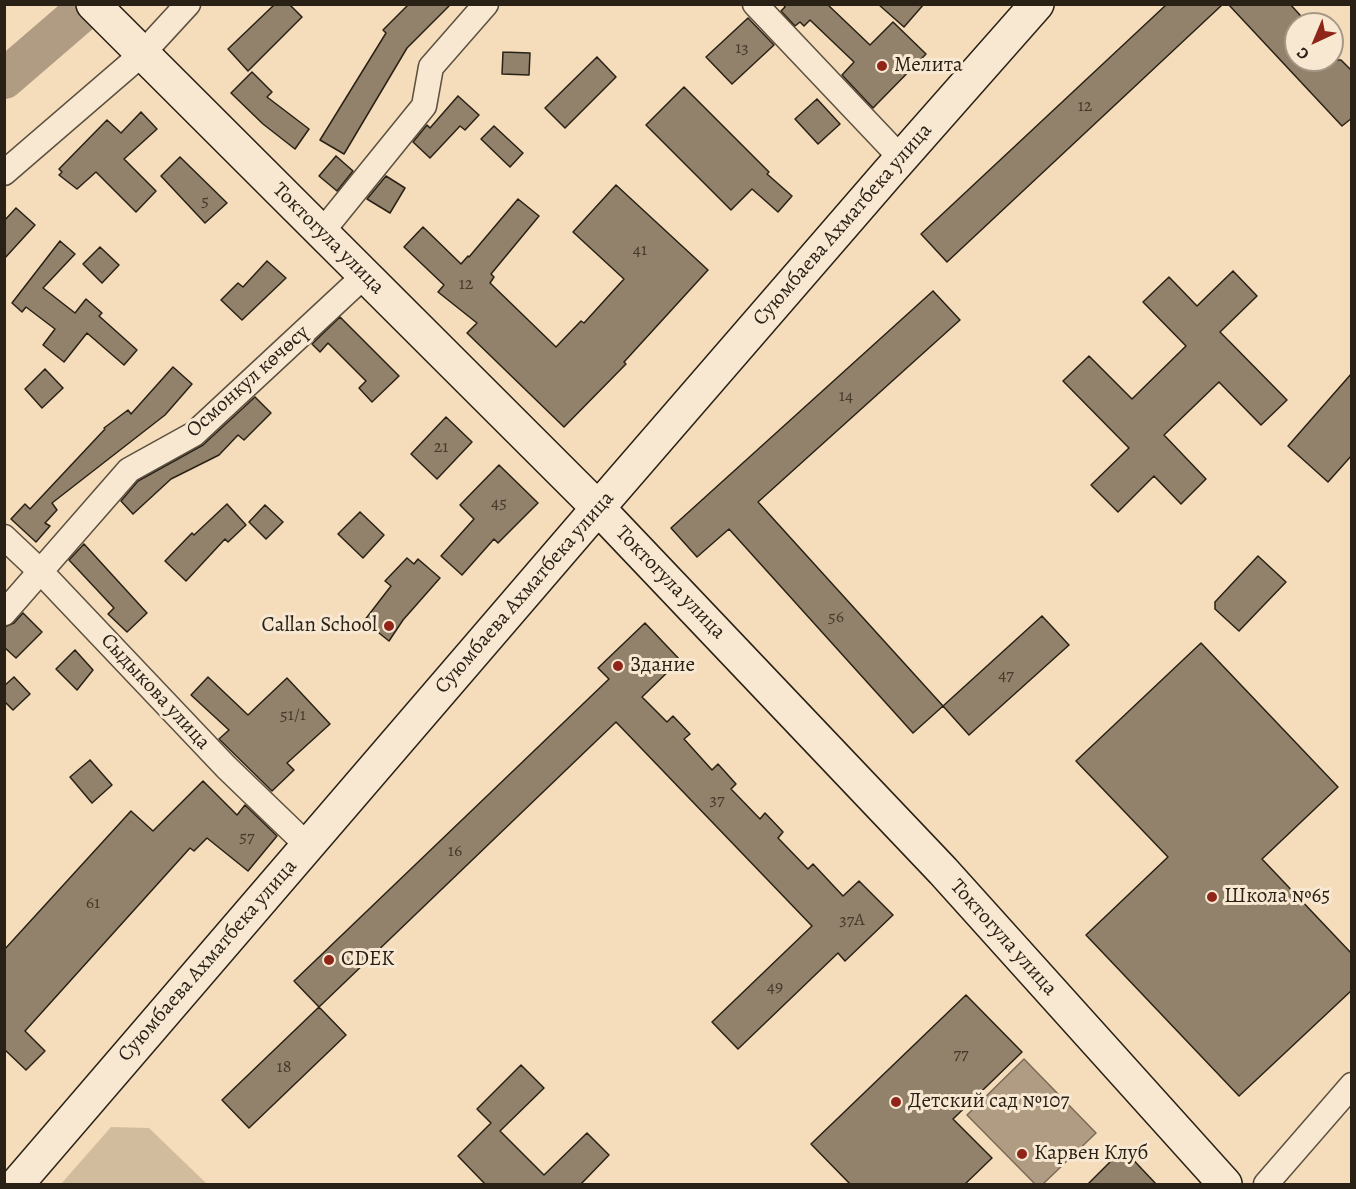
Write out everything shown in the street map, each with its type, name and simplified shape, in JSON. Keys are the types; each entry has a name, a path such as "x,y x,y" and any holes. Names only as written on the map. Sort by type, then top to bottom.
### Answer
{"street":[{"name":"Токтогула улица","path":"93,4 598,508 943,871 1225,1185"},
{"path":"4,173 188,4"},
{"path":"321,233 424,106 431,67 486,4"},
{"path":"755,4 901,159"},
{"name":"Суюмбаева Ахматбека улица","path":"17,1185 598,508 1037,4"},
{"name":"Осмонкул көчөсү","path":"4,613 129,470 194,434 364,276"},
{"name":"Сыдыкова улица","path":"4,537 41,572 226,767 308,846"},
{"path":"1266,1185 1352,1085"}],"shaded area":[{"path":"1024,1059 1096,1133 1043,1184 1035,1184 967,1115"},
{"path":"111,1127 149,1128 207,1184 61,1184"}],"building":[{"path":"275,4 289,4 302,17 248,71 228,49"},
{"path":"409,4 451,4 407,48 344,154 320,140 386,33 383,30"},
{"name":"Мелита","path":"783,4 827,4 870,45 893,22 926,54 873,108 842,75 854,62 810,20 804,26 800,22 795,26 781,11 785,7"},
{"path":"878,4 924,4 904,27"},
{"path":"1167,4 1223,4 947,262 921,234"},
{"path":"1228,4 1290,4 1297,12 1284,12 1284,64"},
{"path":"748,18 774,45 732,84 706,57"},
{"path":"503,52 530,53 529,75 502,74"},
{"path":"597,57 616,77 565,128 545,108"},
{"path":"1344,63 1352,71 1352,118 1342,126 1292,72 1344,72"},
{"path":"252,72 272,92 267,97 309,129 295,149 263,124 231,93"},
{"path":"684,87 769,172 767,174 792,196 778,212 752,189 731,210 646,125"},
{"path":"458,96 479,115 465,130 460,126 430,158 413,142 427,125 430,128"},
{"path":"817,99 840,124 818,144 795,119"},
{"path":"141,112 157,129 124,159 156,191 136,212 96,172 77,189 59,175 62,172 59,169 107,120 121,133"},
{"path":"494,126 523,153 510,167 481,139"},
{"path":"336,156 353,171 337,191 319,176"},
{"path":"180,157 227,203 205,223 161,176"},
{"path":"386,176 405,188 390,213 367,199"},
{"path":"616,185 708,270 624,362 626,364 564,427 467,333 477,323 438,292 444,285 404,247 423,227 461,264 518,199 539,216 491,274 494,277 490,283 556,347 581,321 584,323 624,279 573,232"},
{"path":"16,208 35,225 4,259 4,221"},
{"path":"60,241 75,254 43,288 75,313 86,299 102,313 99,316 137,350 124,365 87,333 64,362 43,345 55,329 26,307 22,312 12,303"},
{"path":"100,247 119,265 102,283 83,264"},
{"path":"267,261 286,278 242,320 221,300 238,283 243,287"},
{"path":"1233,271 1257,296 1220,332 1287,400 1261,425 1219,382 1164,435 1206,479 1181,504 1154,476 1118,512 1091,485 1129,448 1063,381 1089,356 1132,399 1186,346 1143,302 1169,277 1197,306"},
{"path":"933,291 960,320 758,502 943,706 913,733 729,529 697,557 671,528"},
{"path":"340,317 399,376 372,402 359,388 366,381 328,343 320,352 312,344"},
{"path":"173,367 192,384 165,415 52,503 57,510 45,523 50,526 36,542 11,519 25,504 30,509 104,428 128,410 131,414"},
{"path":"45,369 63,388 42,408 25,389"},
{"path":"1352,373 1352,455 1328,482 1288,446"},
{"path":"255,397 271,413 244,440 238,435 219,455 171,479 133,514 121,501 138,481 203,445"},
{"path":"446,417 472,442 437,479 411,454"},
{"path":"499,465 538,503 498,543 494,539 462,575 441,556 474,519 460,505"},
{"path":"227,504 246,525 228,542 225,539 186,581 165,561 192,533 194,535"},
{"path":"265,505 283,522 266,539 249,522"},
{"path":"360,512 384,535 363,558 338,534"},
{"path":"84,544 147,613 127,632 108,614 114,608 69,560"},
{"path":"1258,556 1286,582 1239,631 1215,609 1215,602"},
{"path":"407,558 414,564 418,559 440,578 403,620 389,641 364,621 391,586 385,581"},
{"path":"23,613 42,632 16,658 4,647 4,627 14,623"},
{"path":"1042,616 1069,645 969,735 943,706"},
{"path":"645,623 680,660 642,697 667,722 673,716 690,734 684,739 712,770 718,764 736,784 731,789 760,819 765,813 783,832 778,838 808,869 813,864 843,896 859,881 893,915 845,961 838,953 738,1049 712,1022 812,926 616,722 319,1007 294,981 609,679 598,668"},
{"name":"Школа №65","path":"1201,643 1338,787 1262,859 1352,954 1352,990 1239,1096 1086,935 1168,857 1076,761"},
{"path":"75,650 93,670 77,690 56,669"},
{"path":"14,677 30,694 13,710 4,701 4,686"},
{"path":"208,677 248,715 287,678 330,724 287,763 294,770 272,791 219,739 229,730 191,695"},
{"path":"90,760 112,785 92,803 70,777"},
{"path":"203,781 237,815 245,805 277,836 248,871 207,838 194,851 190,848 25,1031 45,1051 26,1070 4,1049 4,950 131,811 153,831"},
{"name":"Детский сад №107","path":"966,995 1022,1052 953,1119 992,1158 964,1185 851,1185 811,1144"},
{"path":"319,1007 346,1035 249,1128 222,1100"},
{"path":"521,1065 544,1088 500,1131 544,1175 587,1133 609,1155 580,1185 486,1185 458,1156 491,1123 477,1109"},
{"path":"1123,1149 1157,1185 1087,1185"}],"waterway":[{"path":"4,79 91,4"}],"place":[{"name":"Мелита","path":"882,66"},
{"name":"Callan School","path":"389,626"},
{"name":"Здание","path":"618,666"},
{"name":"Школа №65","path":"1212,897"},
{"name":"CDEK","path":"329,960"},
{"name":"Детский сад №107","path":"896,1102"},
{"name":"Карвен Клуб","path":"1022,1154"}]}
